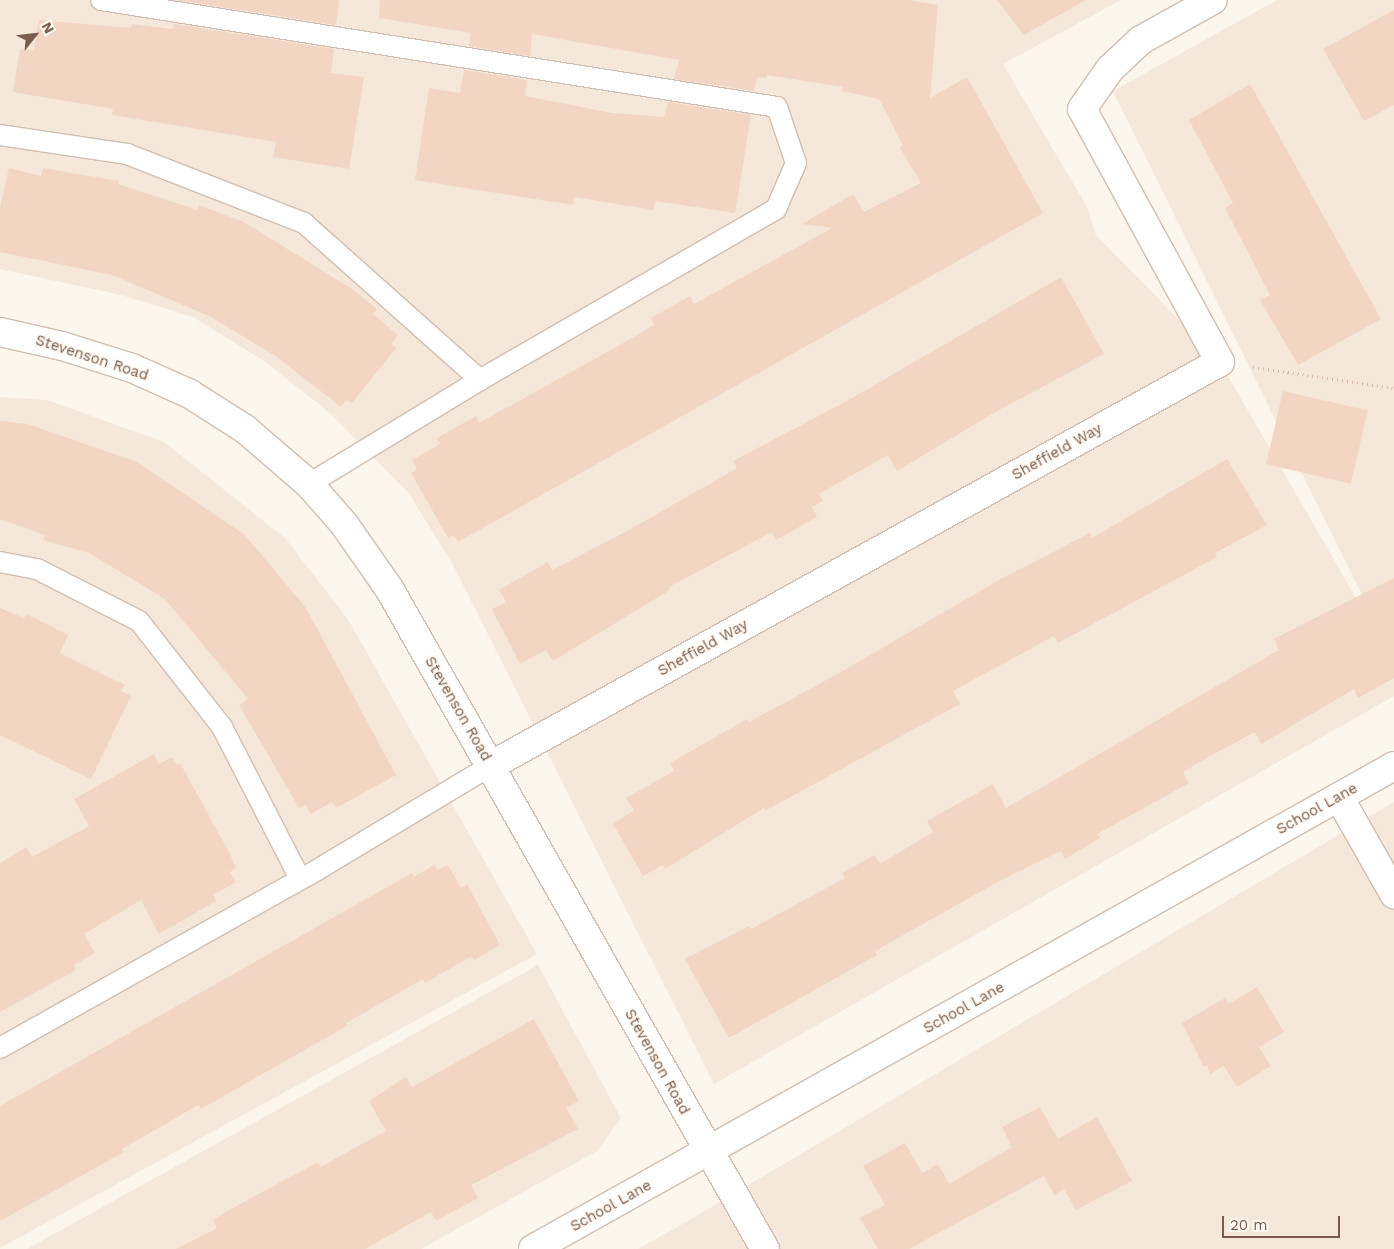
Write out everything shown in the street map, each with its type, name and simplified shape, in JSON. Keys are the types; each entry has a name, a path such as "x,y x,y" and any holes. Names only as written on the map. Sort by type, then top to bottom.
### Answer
{"street":[{"path":"1213,0 1141,40 1110,70 1082,109 1220,362"},
{"name":"Stevenson Road","path":"0,332 62,346 132,368 190,394 245,429 309,484 344,524 390,590 707,1152 765,1249"},
{"name":"Sheffield Way","path":"490,766 1220,362"},
{"name":"School Lane","path":"533,1249 1394,766"},
{"path":"1339,797 1394,894"}],"lane":[{"path":"101,0 777,106 796,163 776,209 480,380 309,484"},
{"path":"0,135 127,154 304,223 480,380"},
{"path":"0,562 37,569 139,621 222,727 300,879"},
{"path":"0,1048 300,879 490,766"}],"path":[{"path":"1220,362 1394,388"}],"shaded area":[{"path":"0,0 1121,0 1003,64 1087,207 1096,235 1220,362 1394,664 1394,696 714,1084 452,563 407,491 329,412 264,361 193,317 121,295 0,269"},
{"path":"1277,0 1394,0 1394,660 1113,91"},
{"path":"0,397 47,400 164,442 285,538 349,621 537,954 0,1248"},
{"path":"1394,802 1394,1249 638,1249 686,1222"},
{"path":"538,965 621,1118 597,1151 421,1249 27,1249"}],"building":[{"path":"177,0 339,0 336,25"},
{"path":"380,0 908,0 938,5 930,98 967,77 1043,213 458,542 454,535 448,538 411,473 417,470 412,460 440,444 437,438 476,416 479,423 627,341 654,325 651,318 690,296 694,304 832,228 802,224 853,194 864,212 921,183 900,148 903,146 879,99 842,91 843,87 767,75 766,78 757,77 754,91 674,79 679,60 532,34 530,56 469,46 471,33 379,18"},
{"path":"997,0 1086,0 1024,35"},
{"path":"1394,10 1394,105 1364,121 1323,49"},
{"path":"39,20 131,28 132,24 173,29 174,24 334,49 331,73 364,77 349,169 273,157 276,142 112,115 113,109 13,92 20,49 34,50"},
{"path":"464,70 527,80 525,96 612,113 664,117 668,102 751,115 735,213 655,201 654,210 574,197 573,205 415,180 429,88 460,93"},
{"path":"1250,84 1381,319 1298,365 1260,300 1270,295 1225,208 1233,203 1189,120"},
{"path":"9,168 41,176 43,168 119,181 118,184 197,210 199,205 244,222 352,289 377,309 373,314 398,335 391,344 396,348 352,403 346,400 341,407 277,357 209,316 112,275 0,252 0,208"},
{"path":"1061,277 1104,354 997,411 897,471 888,455 819,494 823,501 812,507 817,517 776,540 772,532 669,587 670,590 553,661 546,650 520,664 492,609 506,602 499,590 548,562 552,570 629,530 737,468 733,461 845,402"},
{"path":"1283,391 1368,411 1351,484 1266,464"},
{"path":"0,421 28,424 137,462 245,535 306,608 396,775 336,808 332,802 311,814 306,805 299,808 239,705 248,699 165,599 89,553 43,540 45,535 0,519"},
{"path":"1227,459 1267,525 1215,553 1217,557 1058,643 1054,636 953,691 960,704 765,811 764,808 665,869 663,865 643,876 613,824 634,810 626,798 674,771 670,763 747,719 749,722 841,672 999,580 1090,533 1092,538"},
{"path":"1394,578 1394,678 1358,698 1354,689 1261,744 1255,732 1210,756 1183,772 1189,783 1097,834 1100,838 1065,859 1061,851 1001,880 875,951 877,955 729,1038 685,959 749,926 751,929 845,878 842,873 875,855 880,864 933,832 927,821 993,784 1006,808 1279,650 1274,639"},
{"path":"0,608 24,618 27,614 68,635 60,653 125,685 121,691 131,696 91,779 0,735"},
{"path":"154,754 159,764 172,757 177,765 180,763 228,850 236,868 230,872 236,882 213,895 216,901 159,934 141,900 84,934 95,953 74,965 76,970 0,1012 0,863 27,847 32,857 89,826 74,799"},
{"path":"434,865 438,870 448,865 461,888 467,884 500,945 474,960 472,956 425,983 423,979 346,1023 347,1026 201,1109 198,1105 122,1149 124,1152 0,1221 0,1106 412,873 414,877"},
{"path":"1257,987 1284,1032 1259,1047 1271,1066 1237,1087 1224,1066 1210,1074 1207,1065 1204,1067 1182,1023 1225,998 1229,1004"},
{"path":"534,1019 579,1101 566,1108 578,1129 471,1185 478,1198 436,1221 431,1212 365,1249 176,1249 217,1228 213,1220 231,1209 318,1162 320,1167 386,1131 369,1101 406,1077 412,1087"},
{"path":"1040,1107 1058,1139 1097,1117 1132,1181 1076,1210 1064,1189 1054,1195 1044,1176 909,1249 878,1249 860,1218 885,1205 863,1166 905,1143 922,1173 938,1164 949,1184 1012,1147 1002,1127"}]}
